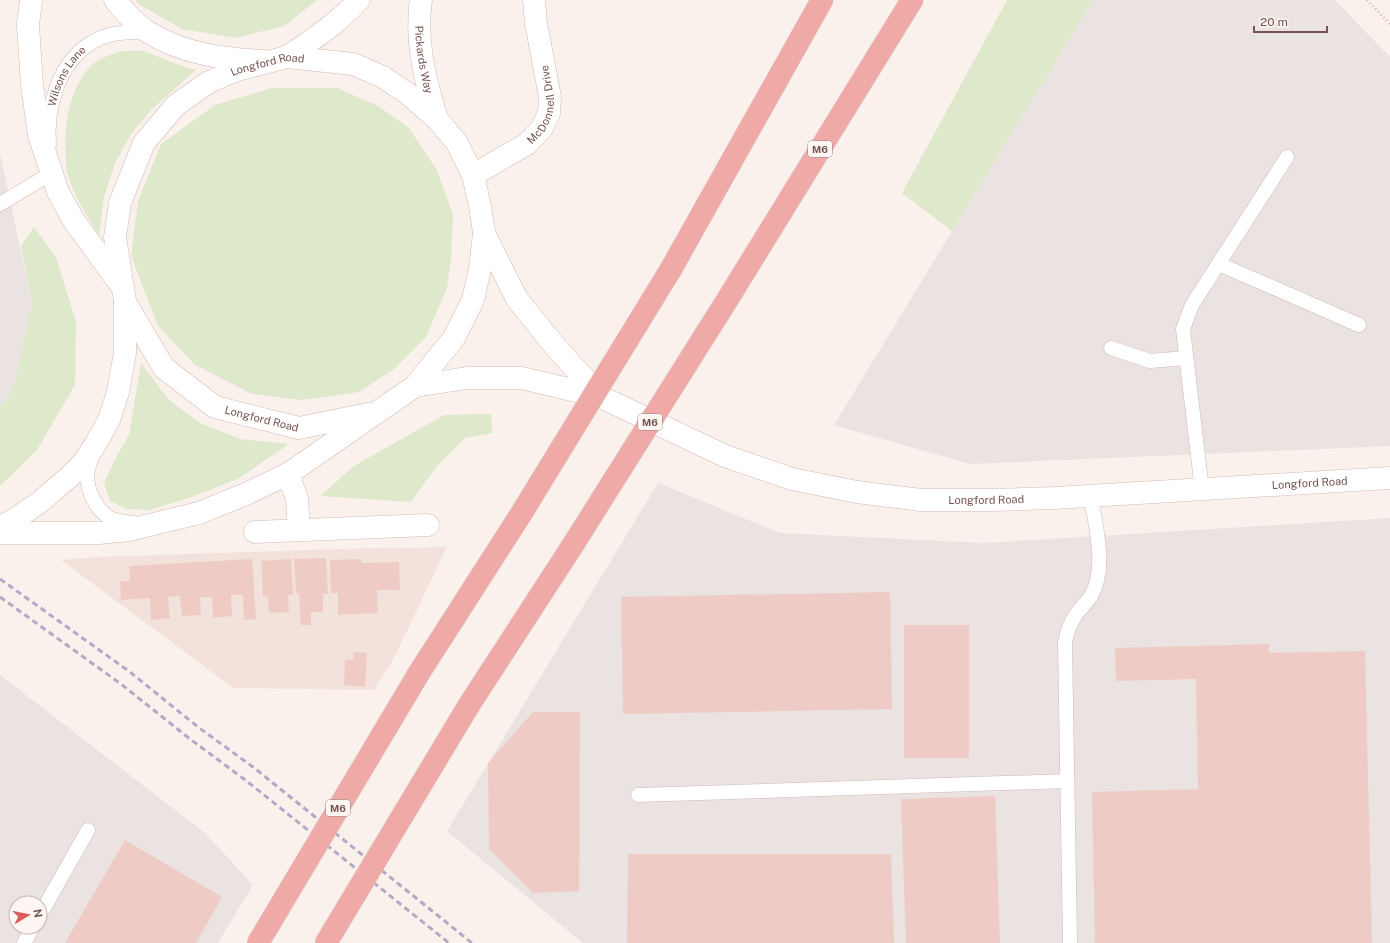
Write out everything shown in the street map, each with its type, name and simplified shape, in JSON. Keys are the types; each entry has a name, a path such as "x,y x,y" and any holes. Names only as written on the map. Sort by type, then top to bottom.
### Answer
{"highway":[{"name":"M6","path":"258,943 419,673 521,514 671,269 822,0"},
{"name":"M6","path":"326,943 469,704 571,548 729,297 912,0"}],"main road":[{"name":"Wilsons Lane","path":"31,0 28,25 32,85 39,134 58,192 74,221 124,294"},
{"name":"Wilsons Lane","path":"115,0 130,18 148,32 173,45 200,54 227,59 278,60"},
{"path":"278,60 329,29 359,0"},
{"name":"Pickards Way","path":"421,0 419,15 421,58 437,119"},
{"name":"McDonnell Drive","path":"473,175 527,144 542,128 549,113 550,97 536,23 534,0"},
{"name":"Longford Road","path":"0,527 25,512 55,490 83,462 95,445 109,420 118,392 125,353 124,294 116,237 120,203 144,143 176,105 209,82 237,70 278,60 353,64 383,77 408,94 437,119 457,143 473,175 484,233 480,269 473,300 454,338 415,386 288,474 246,494 206,510 161,523 129,530 99,533 0,533"},
{"name":"Longford Road","path":"484,233 518,299 554,345 601,398"},
{"name":"Longford Road","path":"124,294 164,368 215,407 299,428 378,412"},
{"name":"Longford Road","path":"415,386 467,378 522,378 601,398 725,456 792,479 857,492 921,500 991,500 1091,496 1390,478"},
{"path":"288,474 297,499 299,530"},
{"path":"255,532 428,525"}],"lane":[{"name":"Wilsons Lane","path":"52,173 48,135 52,102 65,69 75,56 91,43 104,37 131,31 148,32"},
{"path":"1202,490 1183,329 1192,305 1287,157"},
{"path":"0,204 52,173"},
{"path":"1219,264 1359,325"},
{"path":"1110,348 1150,361 1186,358"},
{"name":"Longford Road","path":"95,445 87,475 89,488 94,501 103,513 113,520 141,524 161,523"},
{"path":"1070,943 1065,642 1068,629 1076,615 1092,594 1098,579 1100,564 1091,496"},
{"path":"638,795 1068,781"},
{"path":"48,901 88,830"}],"path":[{"path":"1367,0 1390,24"}],"shaded area":[{"path":"1093,0 1335,0 1390,57 1390,446 970,464 834,425"},
{"path":"0,153 32,304 13,390 0,406"},
{"path":"658,483 780,533 984,543 1390,518 1390,943 583,943 447,831"},
{"path":"447,547 394,658 374,690 233,688 61,560 98,557"},
{"path":"0,675 205,833 253,885 218,943 0,943"}],"green space":[{"path":"136,0 317,0 284,26 235,38 182,29 137,3"},
{"path":"1007,0 1093,0 952,231 902,193"},
{"path":"123,51 144,51 196,70 152,109 131,134 115,163 104,197 99,235 77,197 67,172 65,145 67,121 72,98 83,76 90,67 101,59"},
{"path":"272,88 337,88 378,106 409,128 437,170 453,215 451,258 447,288 426,337 394,369 359,392 302,400 252,394 195,365 158,326 131,256 138,201 161,144 215,105"},
{"path":"34,227 56,257 76,322 75,385 37,450 0,486 0,406 13,390 32,304 21,246"},
{"path":"141,363 169,400 200,423 240,439 289,444 238,479 189,498 149,510 127,509 110,501 104,483 115,459 129,435"},
{"path":"491,414 492,433 465,438 436,467 411,502 320,496 354,466 444,415"}],"building":[{"path":"326,558 328,594 323,594 323,612 311,612 311,625 301,625 299,593 296,593 294,559"},
{"path":"252,559 256,619 244,620 243,595 231,595 232,616 213,618 212,597 200,597 201,615 182,616 180,596 168,597 170,618 151,620 150,598 121,600 120,581 130,581 129,566"},
{"path":"291,559 293,595 288,595 289,612 269,613 268,596 263,597 261,561"},
{"path":"361,559 361,563 399,562 400,590 377,590 378,613 338,615 338,593 331,593 330,560"},
{"path":"890,592 892,709 623,714 621,597"},
{"path":"904,625 969,625 969,758 904,758"},
{"path":"1269,644 1269,653 1365,651 1372,943 1095,943 1092,792 1198,789 1196,679 1116,681 1115,648"},
{"path":"354,652 367,653 365,687 344,685 345,660 353,660"},
{"path":"533,712 580,712 579,891 533,893 489,849 488,763"},
{"path":"995,796 1000,943 906,943 901,799"},
{"path":"125,840 222,897 196,943 65,943"},
{"path":"628,854 891,854 894,943 627,943"}],"railway":[{"path":"0,579 130,672 198,727 253,767 472,943"},
{"path":"0,597 121,684 190,739 244,779 449,943"}]}
